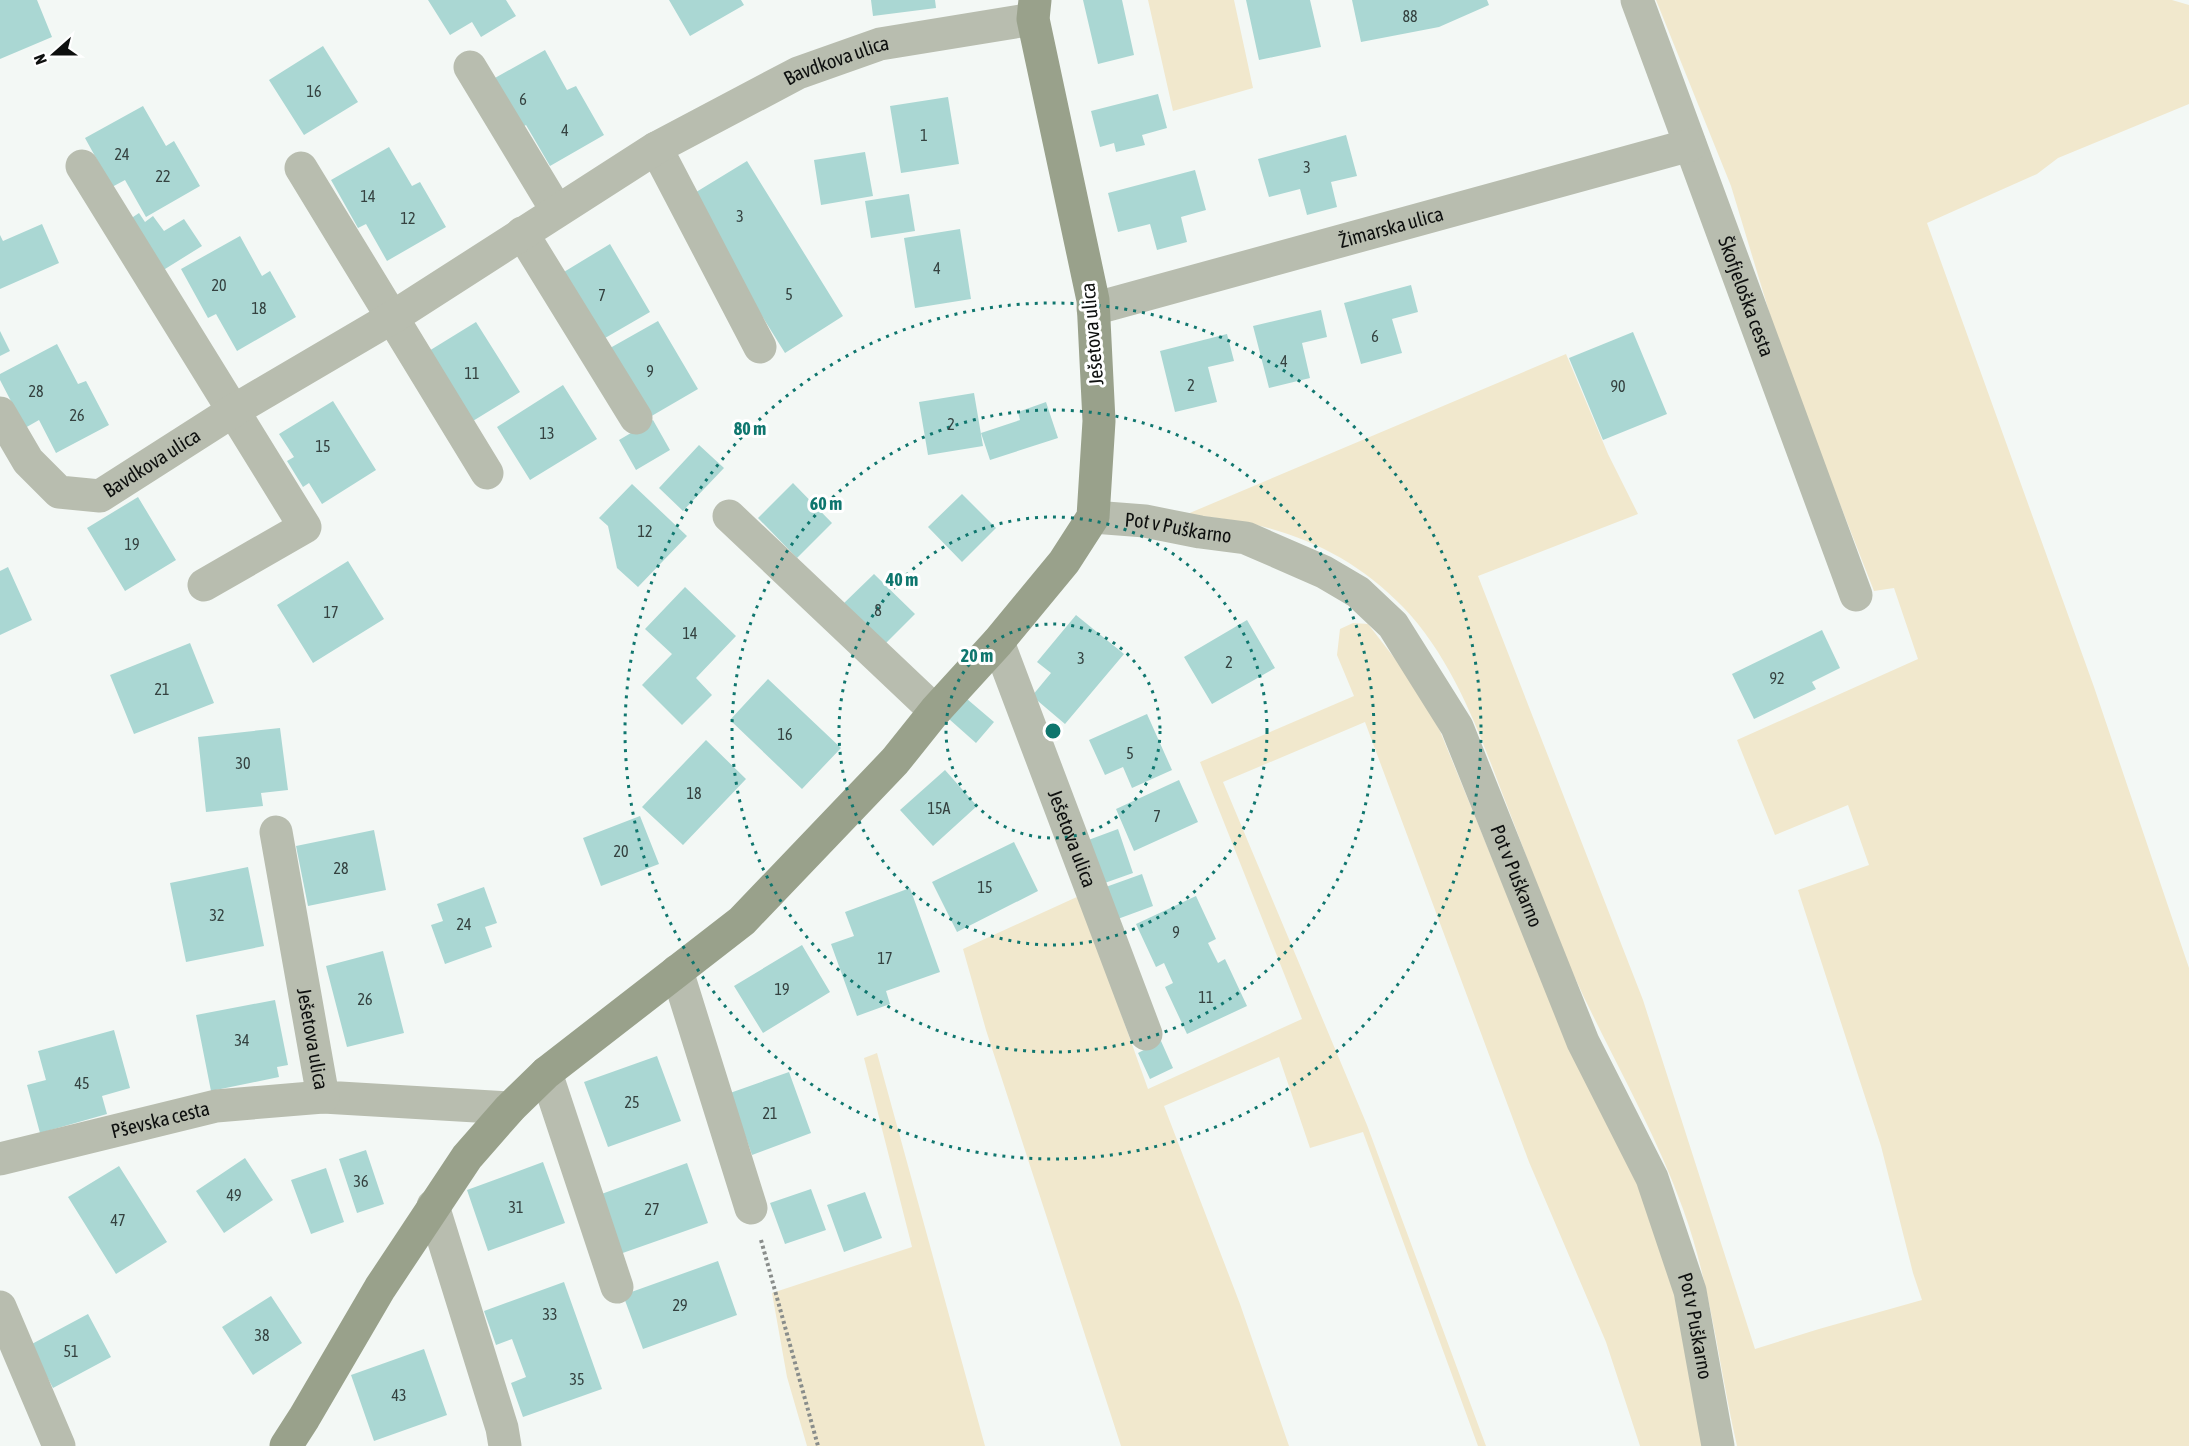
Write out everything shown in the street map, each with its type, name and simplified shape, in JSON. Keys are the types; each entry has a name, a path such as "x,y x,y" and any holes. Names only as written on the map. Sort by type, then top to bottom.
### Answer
{"street":[{"name":"Škofjeloška cesta","path":"1637,0 1856,595"},
{"name":"Bavdkova ulica","path":"0,413 28,462 59,492 100,496 233,411 393,317 656,148 798,73 880,44 1034,10"},
{"name":"Ješetova ulica","path":"286,1446 380,1288 467,1157 510,1108 546,1073 742,921 895,761 935,711 998,642 1064,562 1093,517 1099,421 1093,309 1034,10"},
{"path":"470,67 557,211"},
{"name":"Žimarska ulica","path":"1093,309 1690,145"},
{"path":"656,148 760,347"},
{"path":"82,166 305,527 204,585"},
{"path":"301,168 487,473"},
{"path":"522,233 636,418"},
{"path":"729,516 935,711"},
{"name":"Pot v Puškarno","path":"1093,517 1145,521 1246,538 1324,572 1358,592 1393,625 1457,727 1583,1042 1652,1178 1690,1291 1718,1446"},
{"name":"Ješetova ulica","path":"998,642 1146,1034"},
{"name":"Ješetova ulica","path":"276,831 323,1097 510,1108"},
{"path":"677,971 751,1208"},
{"path":"546,1073 617,1287"},
{"name":"Pševska cesta","path":"0,1159 216,1106 323,1097"},
{"path":"433,1206 502,1428 505,1446"},
{"path":"0,1307 59,1446"}],"path":[{"path":"751,1208 818,1446"}],"shaded area":[{"path":"1148,0 1234,0 1253,88 1173,111"},
{"path":"1656,0 2172,0 2189,5 2189,104 2058,158 2037,174 1927,223 2094,687 2189,968 2189,1446 1737,1446 1708,1297 1683,1209 1654,1139 1572,971 1482,741 1449,670 1420,627 1403,607 1380,585 1356,567 1330,552 1276,530 1216,518 1185,515 1566,354 1608,454 1638,514 1478,576 1643,1000 1755,1349 1922,1300 1881,1146 1798,890 1869,865 1848,805 1775,835 1737,740 1918,659 1894,588 1874,591 1784,361 1731,186"},
{"path":"1353,623 1368,624 1413,682 1440,731 1548,995 1663,1236 1703,1446 1640,1446 1606,1342 1529,1162 1365,722 1223,782 1367,1125 1486,1446 1478,1446 1363,1132 1310,1148 1279,1057 1164,1106 1240,1304 1289,1446 1121,1446 986,1030 963,949 1079,896 1148,1089 1302,1019 1200,762 1354,696 1337,655 1340,629"},
{"path":"877,1053 985,1446 807,1446 787,1377 772,1293 912,1247 864,1058"}],"building":[{"path":"0,0 37,0 52,37 0,59"},
{"path":"428,0 506,0 516,16 481,37 472,22 450,35"},
{"path":"669,0 741,0 744,5 690,36"},
{"path":"871,0 935,0 936,8 873,16"},
{"path":"1083,0 1122,0 1134,55 1098,64"},
{"path":"1246,0 1310,0 1321,47 1259,60"},
{"path":"1352,0 1487,0 1489,5 1439,27 1361,42"},
{"path":"323,46 358,102 304,135 269,80"},
{"path":"545,50 567,90 576,86 604,135 550,166 526,125 513,132 486,83"},
{"path":"1158,94 1167,128 1142,135 1145,145 1116,152 1114,143 1100,147 1091,111"},
{"path":"948,97 959,164 901,173 890,106"},
{"path":"143,106 166,146 174,141 200,186 146,217 125,180 112,187 85,138"},
{"path":"1346,135 1357,176 1331,182 1337,207 1307,215 1300,189 1269,197 1258,159"},
{"path":"389,147 412,186 420,182 446,227 387,261 366,224 358,228 331,180"},
{"path":"865,152 873,196 821,205 814,160"},
{"path":"747,161 843,316 785,353 688,197"},
{"path":"1195,170 1206,210 1181,217 1187,242 1157,250 1150,224 1118,232 1108,193"},
{"path":"909,194 915,231 871,238 865,201"},
{"path":"139,213 145,222 153,216 164,231 184,219 202,246 157,274 124,223"},
{"path":"42,224 59,263 0,289 0,235 3,241"},
{"path":"960,229 971,299 915,308 904,238"},
{"path":"240,236 262,276 270,271 296,317 237,351 216,314 208,318 181,269"},
{"path":"610,244 650,312 593,345 554,278"},
{"path":"1411,285 1418,312 1392,319 1402,353 1361,364 1344,303"},
{"path":"1321,310 1327,337 1302,343 1310,378 1269,388 1253,326"},
{"path":"658,321 698,389 643,421 603,352"},
{"path":"476,322 520,392 468,424 424,354"},
{"path":"0,331 10,351 0,356"},
{"path":"1633,332 1667,414 1603,440 1569,358"},
{"path":"1227,334 1234,361 1208,367 1217,402 1175,412 1160,351"},
{"path":"57,344 78,384 86,381 109,425 56,453 39,420 25,428 0,380 0,374"},
{"path":"563,385 597,439 530,480 497,427"},
{"path":"974,393 983,446 928,455 919,402"},
{"path":"333,401 376,470 322,504 309,483 303,487 287,461 294,457 279,434"},
{"path":"1046,402 1058,438 990,460 981,433 1020,420 1018,412"},
{"path":"653,420 670,450 636,470 619,440"},
{"path":"699,445 724,468 683,511 659,488"},
{"path":"793,483 832,523 797,558 758,518"},
{"path":"632,484 687,536 638,587 617,568 608,526 599,518"},
{"path":"962,494 996,528 962,562 928,527"},
{"path":"138,497 176,560 125,591 87,528"},
{"path":"348,561 384,619 313,663 277,605"},
{"path":"8,567 32,620 0,635 0,571"},
{"path":"874,574 915,614 882,647 841,606"},
{"path":"685,587 736,636 696,678 712,695 682,725 642,685 672,654 645,629"},
{"path":"1076,615 1124,654 1065,724 1032,696 1051,673 1037,662"},
{"path":"1247,620 1275,668 1212,704 1184,657"},
{"path":"1822,630 1840,668 1812,682 1816,689 1754,719 1732,674"},
{"path":"190,643 214,703 134,734 110,675"},
{"path":"768,679 841,748 802,789 730,720"},
{"path":"967,699 994,722 976,743 949,719"},
{"path":"1147,714 1172,770 1132,788 1123,767 1105,775 1089,740"},
{"path":"280,728 288,790 261,793 263,806 206,812 198,737"},
{"path":"706,740 746,779 683,845 642,807"},
{"path":"945,770 977,806 933,846 900,810"},
{"path":"1179,780 1198,822 1134,851 1116,809"},
{"path":"640,816 659,864 601,886 583,838"},
{"path":"1118,829 1133,873 1099,885 1083,842"},
{"path":"374,830 386,890 308,906 296,846"},
{"path":"1014,842 1038,891 957,932 932,882"},
{"path":"248,867 264,946 186,962 170,883"},
{"path":"1142,874 1153,906 1115,920 1103,888"},
{"path":"484,887 497,923 485,927 492,947 445,964 431,925 443,921 437,904"},
{"path":"910,888 940,972 886,991 890,1004 857,1016 831,944 854,936 845,912"},
{"path":"1196,896 1216,939 1208,943 1218,963 1225,959 1247,1006 1187,1034 1165,987 1173,983 1164,963 1156,967 1136,924"},
{"path":"802,945 830,992 763,1033 734,986"},
{"path":"383,951 404,1033 347,1047 326,966"},
{"path":"275,1000 288,1065 277,1067 279,1077 211,1091 196,1015"},
{"path":"114,1030 130,1088 102,1096 107,1114 40,1133 27,1085 46,1080 38,1051"},
{"path":"1161,1041 1173,1068 1150,1079 1138,1053"},
{"path":"657,1056 681,1121 608,1147 584,1082"},
{"path":"789,1072 811,1133 752,1155 730,1093"},
{"path":"366,1150 384,1204 357,1213 339,1159"},
{"path":"245,1158 273,1200 224,1233 196,1191"},
{"path":"543,1162 565,1223 488,1251 467,1190"},
{"path":"687,1163 708,1223 617,1255 596,1196"},
{"path":"119,1166 167,1242 116,1274 68,1197"},
{"path":"326,1168 344,1222 311,1234 291,1180"},
{"path":"811,1189 826,1230 785,1244 770,1203"},
{"path":"865,1192 882,1238 844,1252 827,1205"},
{"path":"718,1261 737,1315 643,1349 623,1295"},
{"path":"564,1282 602,1389 523,1417 511,1383 526,1377 512,1339 496,1345 484,1311"},
{"path":"271,1296 302,1343 253,1375 222,1327"},
{"path":"88,1314 111,1357 53,1388 30,1345"},
{"path":"424,1349 447,1415 374,1441 351,1375"}]}
